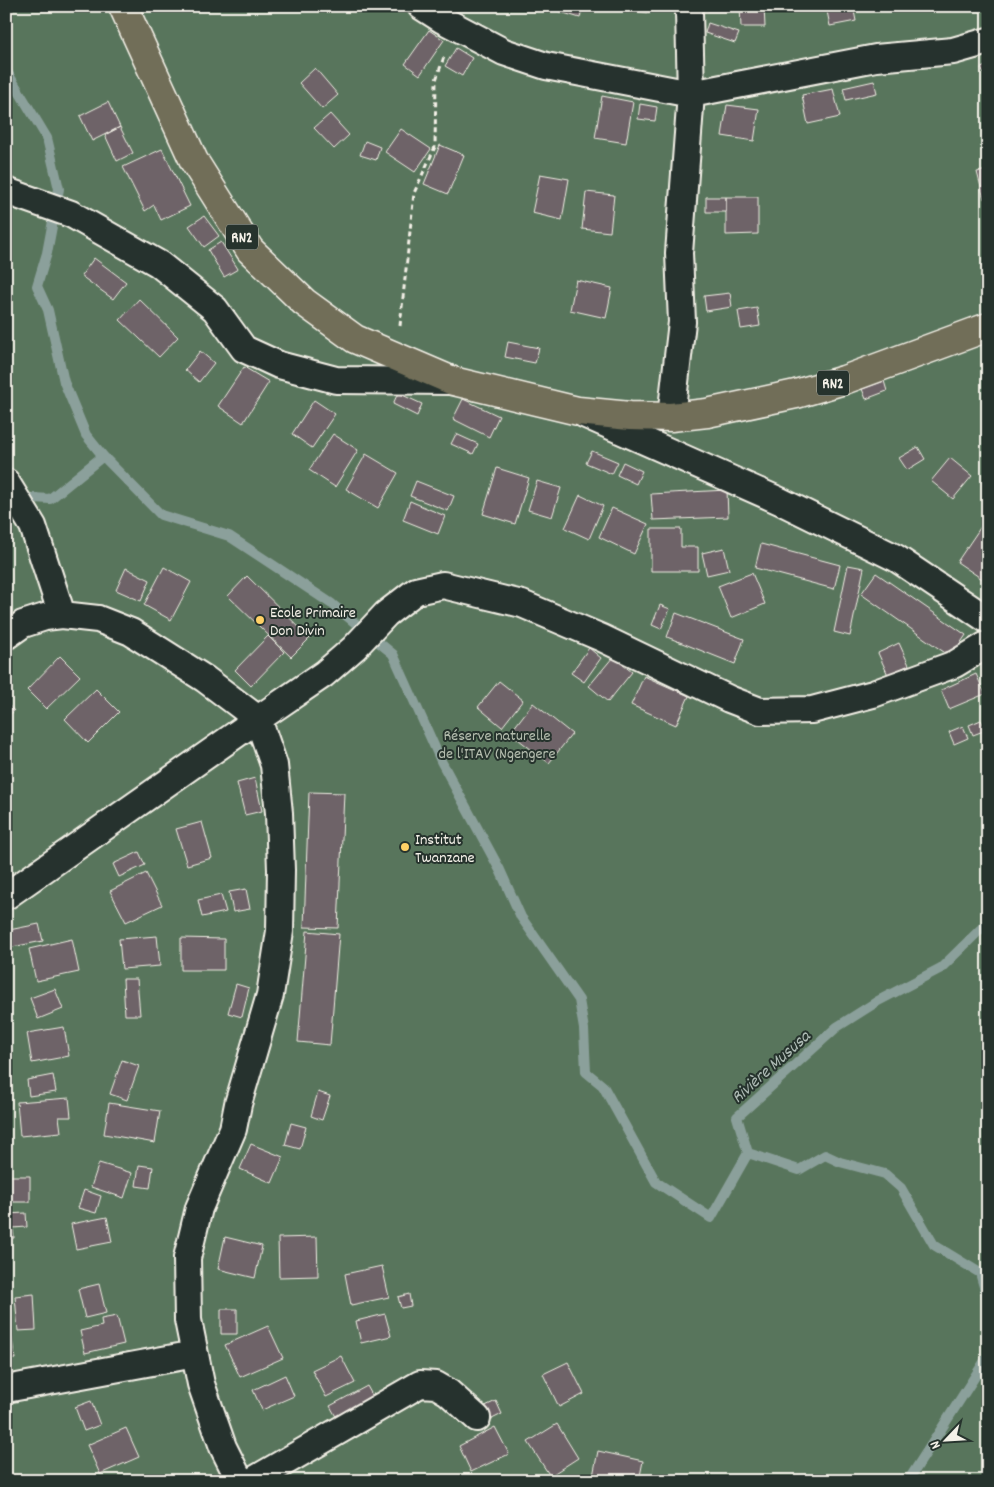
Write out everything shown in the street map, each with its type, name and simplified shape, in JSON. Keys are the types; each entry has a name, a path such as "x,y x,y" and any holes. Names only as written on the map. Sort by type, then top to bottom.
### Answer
{"highway":[{"name":"RN2","path":"123,6 194,161 250,250 304,302 355,339 453,381 578,411 630,416 671,417 707,413 796,394 844,380 988,327"}],"street":[{"path":"421,6 443,20 504,52 546,66 691,94 876,58 953,51 988,41"},
{"path":"671,417 682,322 679,253 691,94 690,6"},
{"path":"15,194 71,214 159,264 216,309 244,349 279,365 336,380 453,381"},
{"path":"578,411 780,501 896,558 988,620"},
{"path":"6,482 33,526 62,616"},
{"path":"6,896 324,674 354,648 386,614 416,591 443,585 522,604 602,638 729,699 760,711 812,710 873,694 955,664 988,644"},
{"path":"6,636 23,624 45,617 62,616 98,619 131,632 205,679 258,719 274,765 279,813 280,931 270,995 242,1088 233,1129 198,1208 187,1258 188,1320 201,1384 223,1447 240,1481"},
{"path":"6,1388 195,1354"},
{"path":"252,1481 420,1384 436,1385 448,1392 477,1418"}],"path":[{"path":"396,357 414,193 435,147 436,80 449,41 443,20"}],"green space":[{"name":"Réserve naturelle de l'ITAV (Ngengere","path":"6,6 988,6 988,1481 6,1481"}],"building":[{"path":"556,6 583,6 580,18 554,10"},
{"path":"636,6 651,6 649,13 635,11"},
{"path":"708,6 732,6 733,11 708,11"},
{"path":"740,6 764,6 765,27 741,27"},
{"path":"826,6 853,6 856,21 830,26"},
{"path":"708,23 739,33 735,43 705,33"},
{"path":"429,30 444,40 420,75 405,64"},
{"path":"456,48 472,58 462,76 445,66"},
{"path":"988,65 988,83 981,68"},
{"path":"315,68 338,95 322,109 299,83"},
{"path":"874,81 877,93 846,100 843,88"},
{"path":"833,89 840,117 808,124 802,95"},
{"path":"602,96 633,102 626,143 595,138"},
{"path":"108,102 120,127 92,141 80,116"},
{"path":"640,104 657,107 655,121 638,119"},
{"path":"727,105 759,109 754,141 722,136"},
{"path":"330,114 349,135 334,149 314,128"},
{"path":"120,127 133,153 117,161 105,135"},
{"path":"401,129 431,149 415,172 385,152"},
{"path":"365,141 380,147 376,160 360,155"},
{"path":"440,145 464,155 448,194 424,184"},
{"path":"162,149 190,206 161,220 154,205 145,211 123,167"},
{"path":"988,170 988,198 984,199 977,172"},
{"path":"540,174 569,179 562,220 532,213"},
{"path":"586,192 614,195 610,232 582,229"},
{"path":"706,197 726,197 726,212 706,212"},
{"path":"726,197 758,197 758,234 726,235"},
{"path":"204,216 219,236 204,247 189,226"},
{"path":"221,242 238,269 224,277 208,250"},
{"path":"94,258 126,282 113,299 81,276"},
{"path":"576,280 612,288 606,318 570,310"},
{"path":"730,293 732,307 706,311 704,296"},
{"path":"139,299 178,337 159,357 120,320"},
{"path":"757,308 760,326 741,329 738,311"},
{"path":"508,342 539,348 535,363 505,357"},
{"path":"200,351 214,363 199,382 185,370"},
{"path":"244,367 269,382 243,423 218,406"},
{"path":"884,381 887,391 866,399 862,389"},
{"path":"398,393 422,404 417,416 393,404"},
{"path":"463,399 499,416 489,437 453,419"},
{"path":"314,400 335,414 312,448 292,434"},
{"path":"333,434 358,450 335,487 309,470"},
{"path":"456,434 478,444 473,454 451,444"},
{"path":"918,447 925,459 907,470 899,458"},
{"path":"592,451 618,462 612,474 586,463"},
{"path":"366,454 398,473 378,508 346,489"},
{"path":"950,458 972,476 953,499 931,481"},
{"path":"623,462 642,471 636,484 617,475"},
{"path":"497,468 529,478 515,524 483,514"},
{"path":"416,481 454,496 448,511 410,496"},
{"path":"537,481 561,488 552,517 528,510"},
{"path":"727,490 728,517 653,520 651,494"},
{"path":"580,495 603,506 589,539 565,528"},
{"path":"410,501 445,516 438,534 403,520"},
{"path":"612,508 648,524 634,554 599,537"},
{"path":"982,525 988,529 988,583 957,562"},
{"path":"651,529 681,529 681,547 698,547 698,571 651,571"},
{"path":"761,544 840,565 834,589 755,568"},
{"path":"724,548 729,570 707,575 702,553"},
{"path":"848,565 864,568 850,636 834,632"},
{"path":"164,567 191,582 171,620 144,605"},
{"path":"126,568 150,580 141,601 116,590"},
{"path":"752,573 765,604 731,618 718,586"},
{"path":"876,573 966,635 951,657 861,594"},
{"path":"247,576 310,638 291,657 228,596"},
{"path":"660,605 670,609 661,629 652,625"},
{"path":"676,613 744,639 735,664 667,637"},
{"path":"268,636 284,652 251,686 235,670"},
{"path":"899,643 909,665 888,675 878,653"},
{"path":"589,648 601,658 584,682 571,673"},
{"path":"60,656 80,676 46,709 27,690"},
{"path":"613,657 632,672 608,702 589,686"},
{"path":"976,674 985,694 949,709 941,690"},
{"path":"644,676 689,696 676,725 631,705"},
{"path":"499,681 523,700 502,727 478,707"},
{"path":"96,689 119,712 88,743 65,719"},
{"path":"6,702 14,711 6,718"},
{"path":"533,703 572,734 549,763 510,733"},
{"path":"981,720 986,730 973,735 969,725"},
{"path":"963,726 968,738 954,744 949,732"},
{"path":"255,778 262,811 245,815 237,783"},
{"path":"309,792 344,793 338,928 304,927"},
{"path":"202,822 212,858 187,865 176,829"},
{"path":"139,852 145,865 119,877 113,864"},
{"path":"146,873 162,905 126,922 110,891"},
{"path":"246,889 250,909 233,912 229,892"},
{"path":"221,895 226,912 202,917 198,900"},
{"path":"39,924 43,941 12,947 9,930"},
{"path":"307,931 339,934 330,1045 298,1042"},
{"path":"157,936 160,966 122,969 119,939"},
{"path":"181,938 224,939 224,970 181,970"},
{"path":"72,939 79,972 36,981 29,949"},
{"path":"123,979 137,979 140,1015 125,1015"},
{"path":"236,984 249,988 242,1017 228,1013"},
{"path":"55,989 63,1009 38,1019 30,998"},
{"path":"64,1027 69,1056 32,1063 27,1033"},
{"path":"122,1060 139,1066 127,1100 110,1094"},
{"path":"53,1075 56,1092 29,1096 27,1080"},
{"path":"318,1092 330,1096 322,1120 311,1116"},
{"path":"69,1098 71,1117 59,1117 61,1132 20,1136 17,1102"},
{"path":"109,1103 160,1111 155,1143 104,1134"},
{"path":"291,1123 306,1127 300,1149 285,1145"},
{"path":"251,1144 283,1157 272,1183 240,1169"},
{"path":"99,1163 132,1173 124,1198 91,1187"},
{"path":"139,1165 153,1167 150,1188 136,1186"},
{"path":"6,1176 30,1176 30,1202 6,1202"},
{"path":"84,1190 101,1196 96,1213 78,1208"},
{"path":"26,1213 27,1227 13,1228 14,1238 6,1238 6,1214"},
{"path":"107,1217 112,1242 76,1249 71,1224"},
{"path":"225,1237 262,1246 255,1278 218,1269"},
{"path":"317,1237 318,1276 279,1277 278,1238"},
{"path":"382,1266 389,1297 351,1305 345,1274"},
{"path":"99,1284 106,1313 85,1318 78,1289"},
{"path":"34,1294 36,1330 18,1331 15,1296"},
{"path":"409,1294 411,1306 401,1308 398,1297"},
{"path":"221,1309 237,1309 237,1334 221,1334"},
{"path":"385,1314 391,1336 361,1343 356,1321"},
{"path":"117,1316 124,1344 85,1353 80,1331 102,1326 101,1319"},
{"path":"6,1326 10,1326 15,1359 6,1360"},
{"path":"268,1326 283,1358 240,1377 225,1345"},
{"path":"341,1356 355,1383 326,1397 312,1370"},
{"path":"568,1362 584,1394 559,1407 543,1374"},
{"path":"285,1375 294,1396 262,1410 253,1390"},
{"path":"367,1386 376,1402 339,1422 330,1406"},
{"path":"91,1401 100,1425 84,1431 75,1407"},
{"path":"496,1401 502,1414 488,1421 481,1408"},
{"path":"557,1424 578,1458 550,1476 528,1442"},
{"path":"495,1427 509,1454 471,1472 459,1446"},
{"path":"126,1428 139,1457 100,1474 87,1445"},
{"path":"598,1451 643,1461 639,1481 592,1481"},
{"path":"6,1462 16,1481 6,1481"}],"waterway":[{"path":"6,70 47,138 59,189 47,253 37,286 48,310 64,382 86,435 103,456 161,515 229,536 332,604 393,654 441,761 500,870 521,917 579,1000 584,1029 586,1072 603,1086 656,1182 711,1218 748,1153"},
{"path":"17,497 50,499 103,456"},
{"name":"Rivière Mususa","path":"748,1153 737,1117 837,1027 878,1001 941,968 988,922"},
{"name":"Rivière Mususa","path":"748,1153 799,1170 825,1155 840,1162 885,1174 901,1188 934,1245 980,1273 988,1301"},
{"name":"Rivière Mususa","path":"908,1481 988,1356"}],"place":[{"name":"Ecole Primaire Don Divin","path":"260,620"},
{"name":"Institut Twanzane","path":"405,847"}]}
